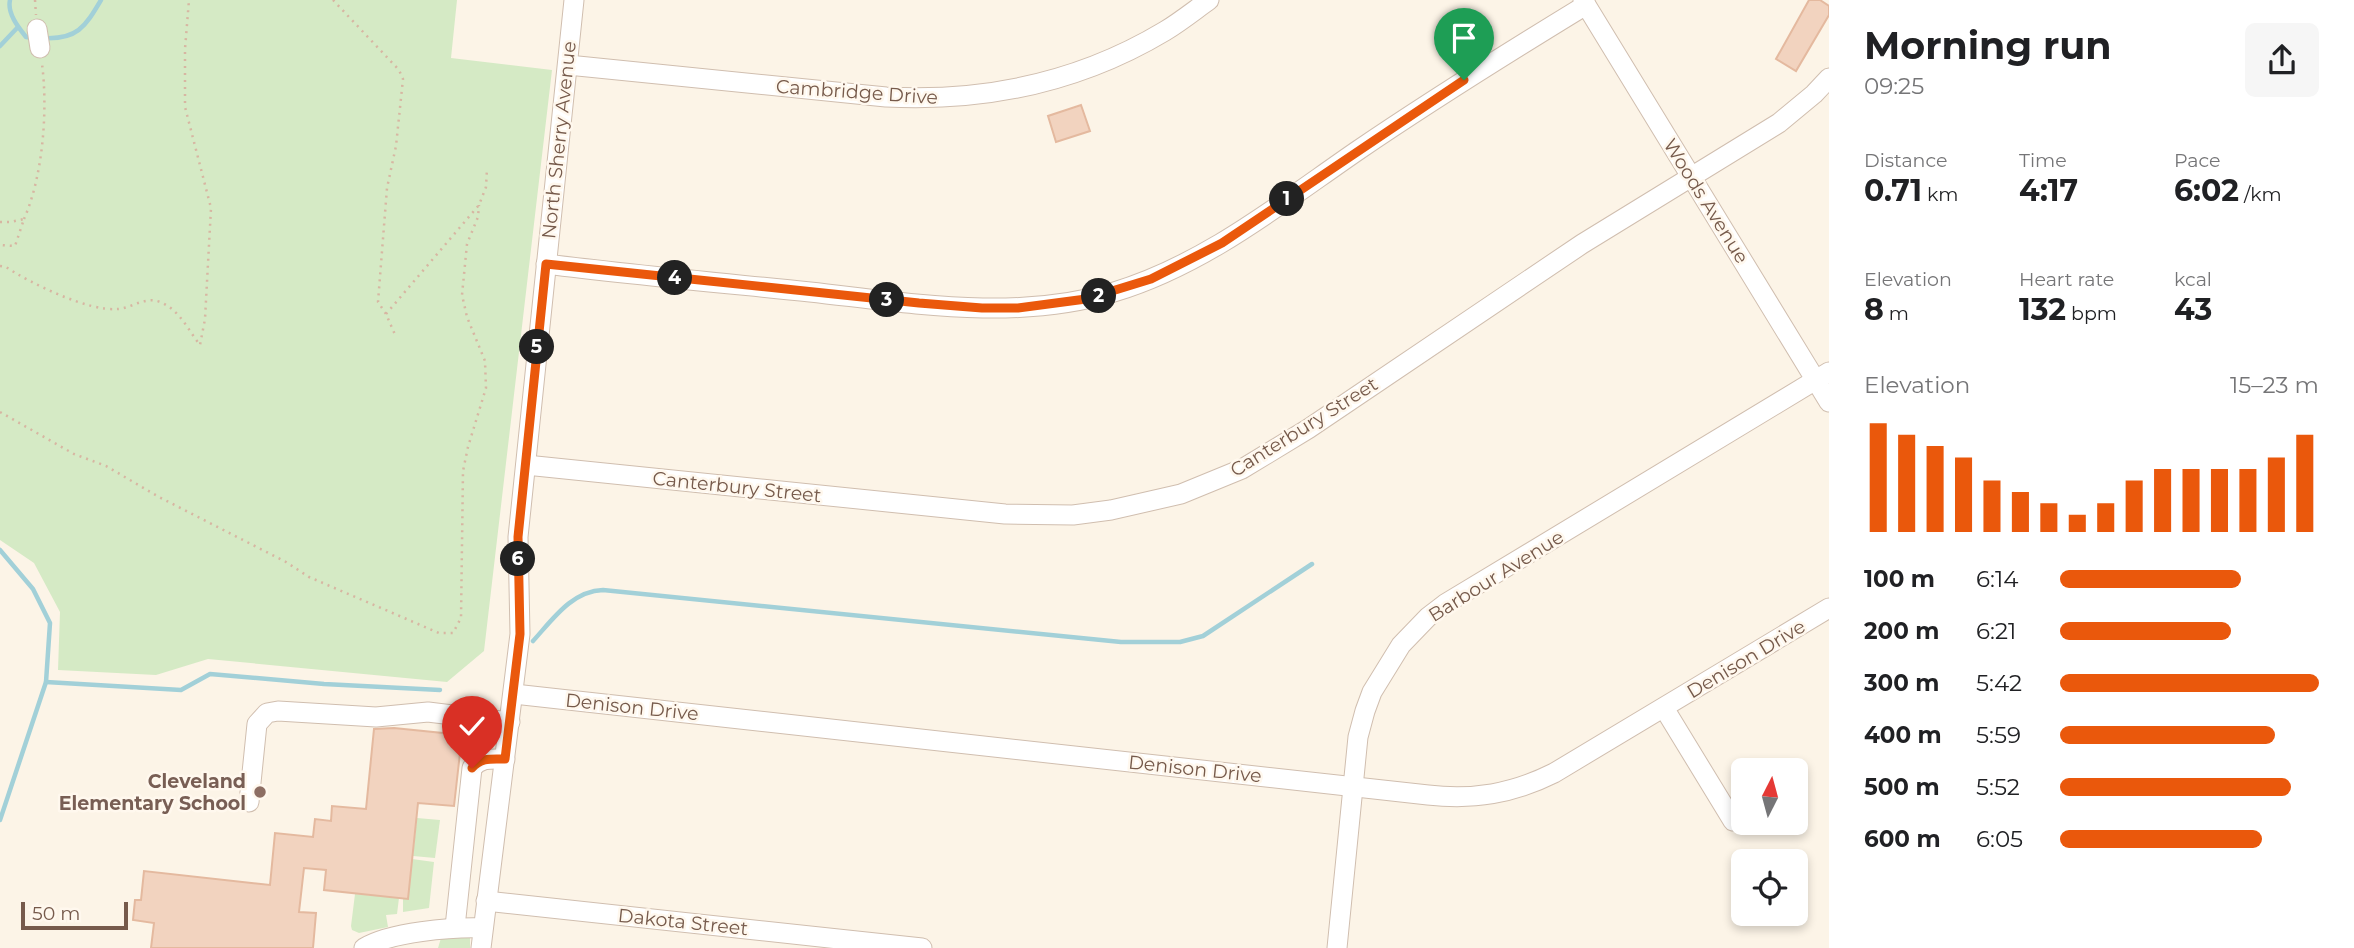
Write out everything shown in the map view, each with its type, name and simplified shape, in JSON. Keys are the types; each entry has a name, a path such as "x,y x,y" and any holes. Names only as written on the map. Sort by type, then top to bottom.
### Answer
{"street":[{"name":"North Sherry Avenue","path":"481,948 520,634 518,537 575,0"},
{"name":"Cambridge Drive","path":"568,65 886,97 958,97 1011,90 1077,73 1111,60 1166,31 1209,0"},
{"name":"Woods Avenue","path":"1585,3 1690,177 1822,376 1829,402"},
{"path":"546,264 982,308 1018,308 1095,297 1151,279 1222,243 1453,87 1585,3"},
{"name":"Canterbury Street","path":"526,465 1005,514 1073,515 1143,504 1181,494 1214,482 1263,456 1582,244 1779,123 1829,78"},
{"name":"Barbour Avenue","path":"1337,948 1358,737 1372,692 1401,645 1445,604 1822,376"},
{"name":"Denison Drive","path":"514,694 1453,798 1477,798 1531,785 1554,773 1829,608"},
{"path":"1664,708 1731,818"},
{"path":"249,802 257,724 267,713 278,711 376,717 428,712 510,722"},
{"path":"455,927 472,768 484,759 505,759"},
{"name":"Dakota Street","path":"486,901 922,948"},
{"path":"364,948 387,939 455,927 483,928"}],"path":[{"path":"0,266 40,287 98,306 118,309 144,301 160,301 181,317 200,345 205,320 211,208 185,107 185,49 189,0"},
{"path":"333,0 399,70 403,79 382,238 377,302 386,314 396,337"},
{"path":"0,245 15,247 32,201 44,117 44,79 39,38"},
{"path":"0,412 74,454 106,466 159,497 286,562 309,577 439,633 453,633 461,618 463,471 486,388 485,361 467,317 462,295 467,244 486,187 486,168"},
{"path":"386,314 479,205"},
{"path":"0,222 24,219"}],"green space":[{"path":"0,0 457,0 451,58 552,70 484,651 447,682 208,659 156,675 58,670 60,612 34,563 0,540"},
{"path":"417,818 440,820 435,858 413,856"},
{"path":"412,859 434,862 429,908 403,912 403,899 408,899"},
{"path":"355,894 399,898 397,914 386,915 388,927 359,933 352,930"},
{"path":"470,936 470,948 438,948 441,938"}],"building":[{"path":"1809,0 1820,0 1829,6 1829,15 1796,71 1776,59"},
{"path":"1081,105 1090,131 1056,142 1048,116"},
{"path":"394,728 462,735 454,806 418,803 408,899 324,890 326,870 304,868 299,912 316,913 313,948 151,948 154,923 133,920 135,900 141,900 144,871 270,885 275,833 313,837 315,819 331,821 332,806 366,809 374,729"}],"waterway":[{"path":"10,0 10,10 17,24 26,37 34,38"},
{"path":"43,38 64,37 79,30 101,0"},
{"path":"0,46 18,27"},
{"path":"0,550 33,589 50,623 46,682 0,820"},
{"path":"533,641 556,615 573,601 582,595 603,590 1121,642 1180,642 1203,636 1312,564"},
{"path":"46,682 181,690 210,674 440,690"}],"place":[{"name":"Cleveland Elementary School","path":"260,792"}],"route":[{"path":"472,768 484,759 505,759 521,620 518,537 546,264 982,308 1018,308 1086,299 1151,279 1222,243 1464,80"}]}
